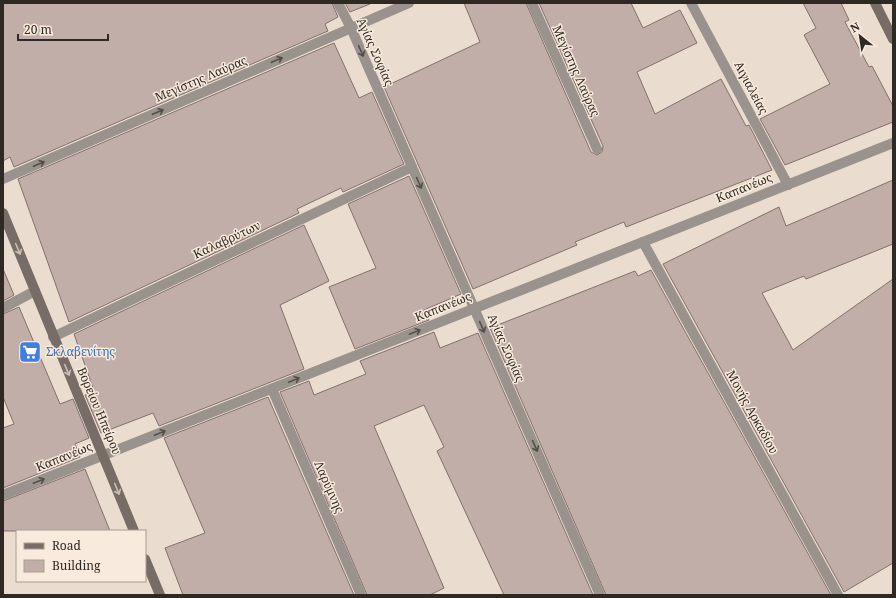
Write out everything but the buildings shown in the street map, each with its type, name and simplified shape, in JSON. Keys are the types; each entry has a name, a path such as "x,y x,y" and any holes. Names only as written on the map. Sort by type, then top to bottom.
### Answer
{"street":[{"name":"Αγίας Σοφίας","path":"338,3 351,28 600,595"},
{"name":"Μεγίστης Λαύρας","path":"3,179 409,3"},
{"name":"Μεγίστης Λαύρας","path":"532,3 597,149"},
{"name":"Αιγιαλείας","path":"691,3 788,185"},
{"path":"875,3 893,39"},
{"name":"Καπανέως","path":"3,495 893,143"},
{"name":"Καλαβρύτων","path":"53,337 412,167"},
{"name":"Βορείου Ηπείρου","path":"3,213 134,530"},
{"name":"Μονής Αρκαδίου","path":"643,242 838,595"},
{"path":"3,308 35,291"},
{"name":"Λαρύμνης","path":"272,389 362,595"},
{"path":"146,560 160,595"}],"place":[{"name":"Σκλαβενίτης","path":"30,352"}]}
